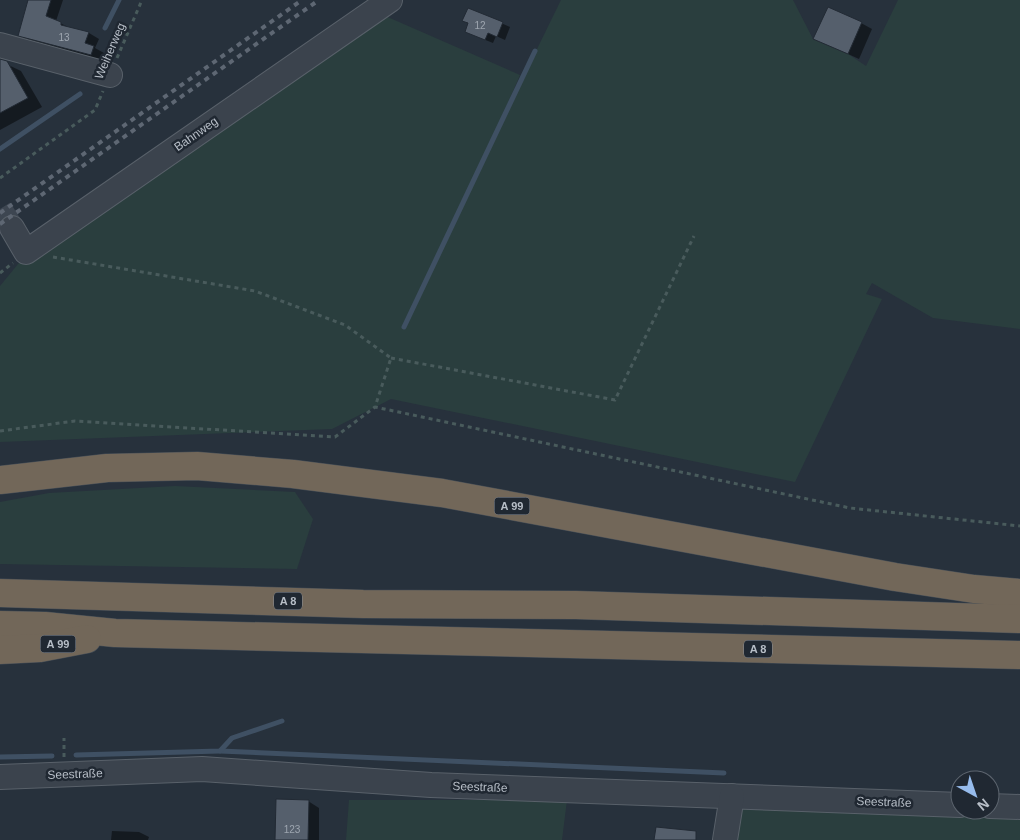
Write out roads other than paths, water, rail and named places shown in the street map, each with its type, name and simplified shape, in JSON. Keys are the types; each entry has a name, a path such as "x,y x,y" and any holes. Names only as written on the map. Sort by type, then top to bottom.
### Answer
{"highway":[{"name":"A 99","path":"0,480 107,468 198,466 292,474 442,493 895,577 1020,594"},
{"name":"A 8","path":"0,593 363,604 576,605 1020,619"},
{"name":"A 8","path":"0,625 45,626 115,633 1020,655"},
{"name":"A 99","path":"0,650 40,648 115,633"}],"street":[{"name":"Bahnweg","path":"12,228 26,252 390,0"},
{"path":"0,45 110,75"},
{"name":"Seestraße","path":"0,777 202,769 431,786 950,805"},
{"path":"725,840 732,796"},
{"path":"1000,806 1020,807"}],"waterway":[{"path":"105,28 119,0"},
{"path":"404,327 535,51"},
{"path":"0,149 80,94"},
{"path":"76,755 220,751 232,738 282,721"},
{"path":"220,751 724,773"},
{"path":"0,757 52,756"}],"tunnel":[{"path":"0,209 12,228"}],"railway":[{"path":"0,213 302,0"},
{"path":"0,224 319,0"}]}
